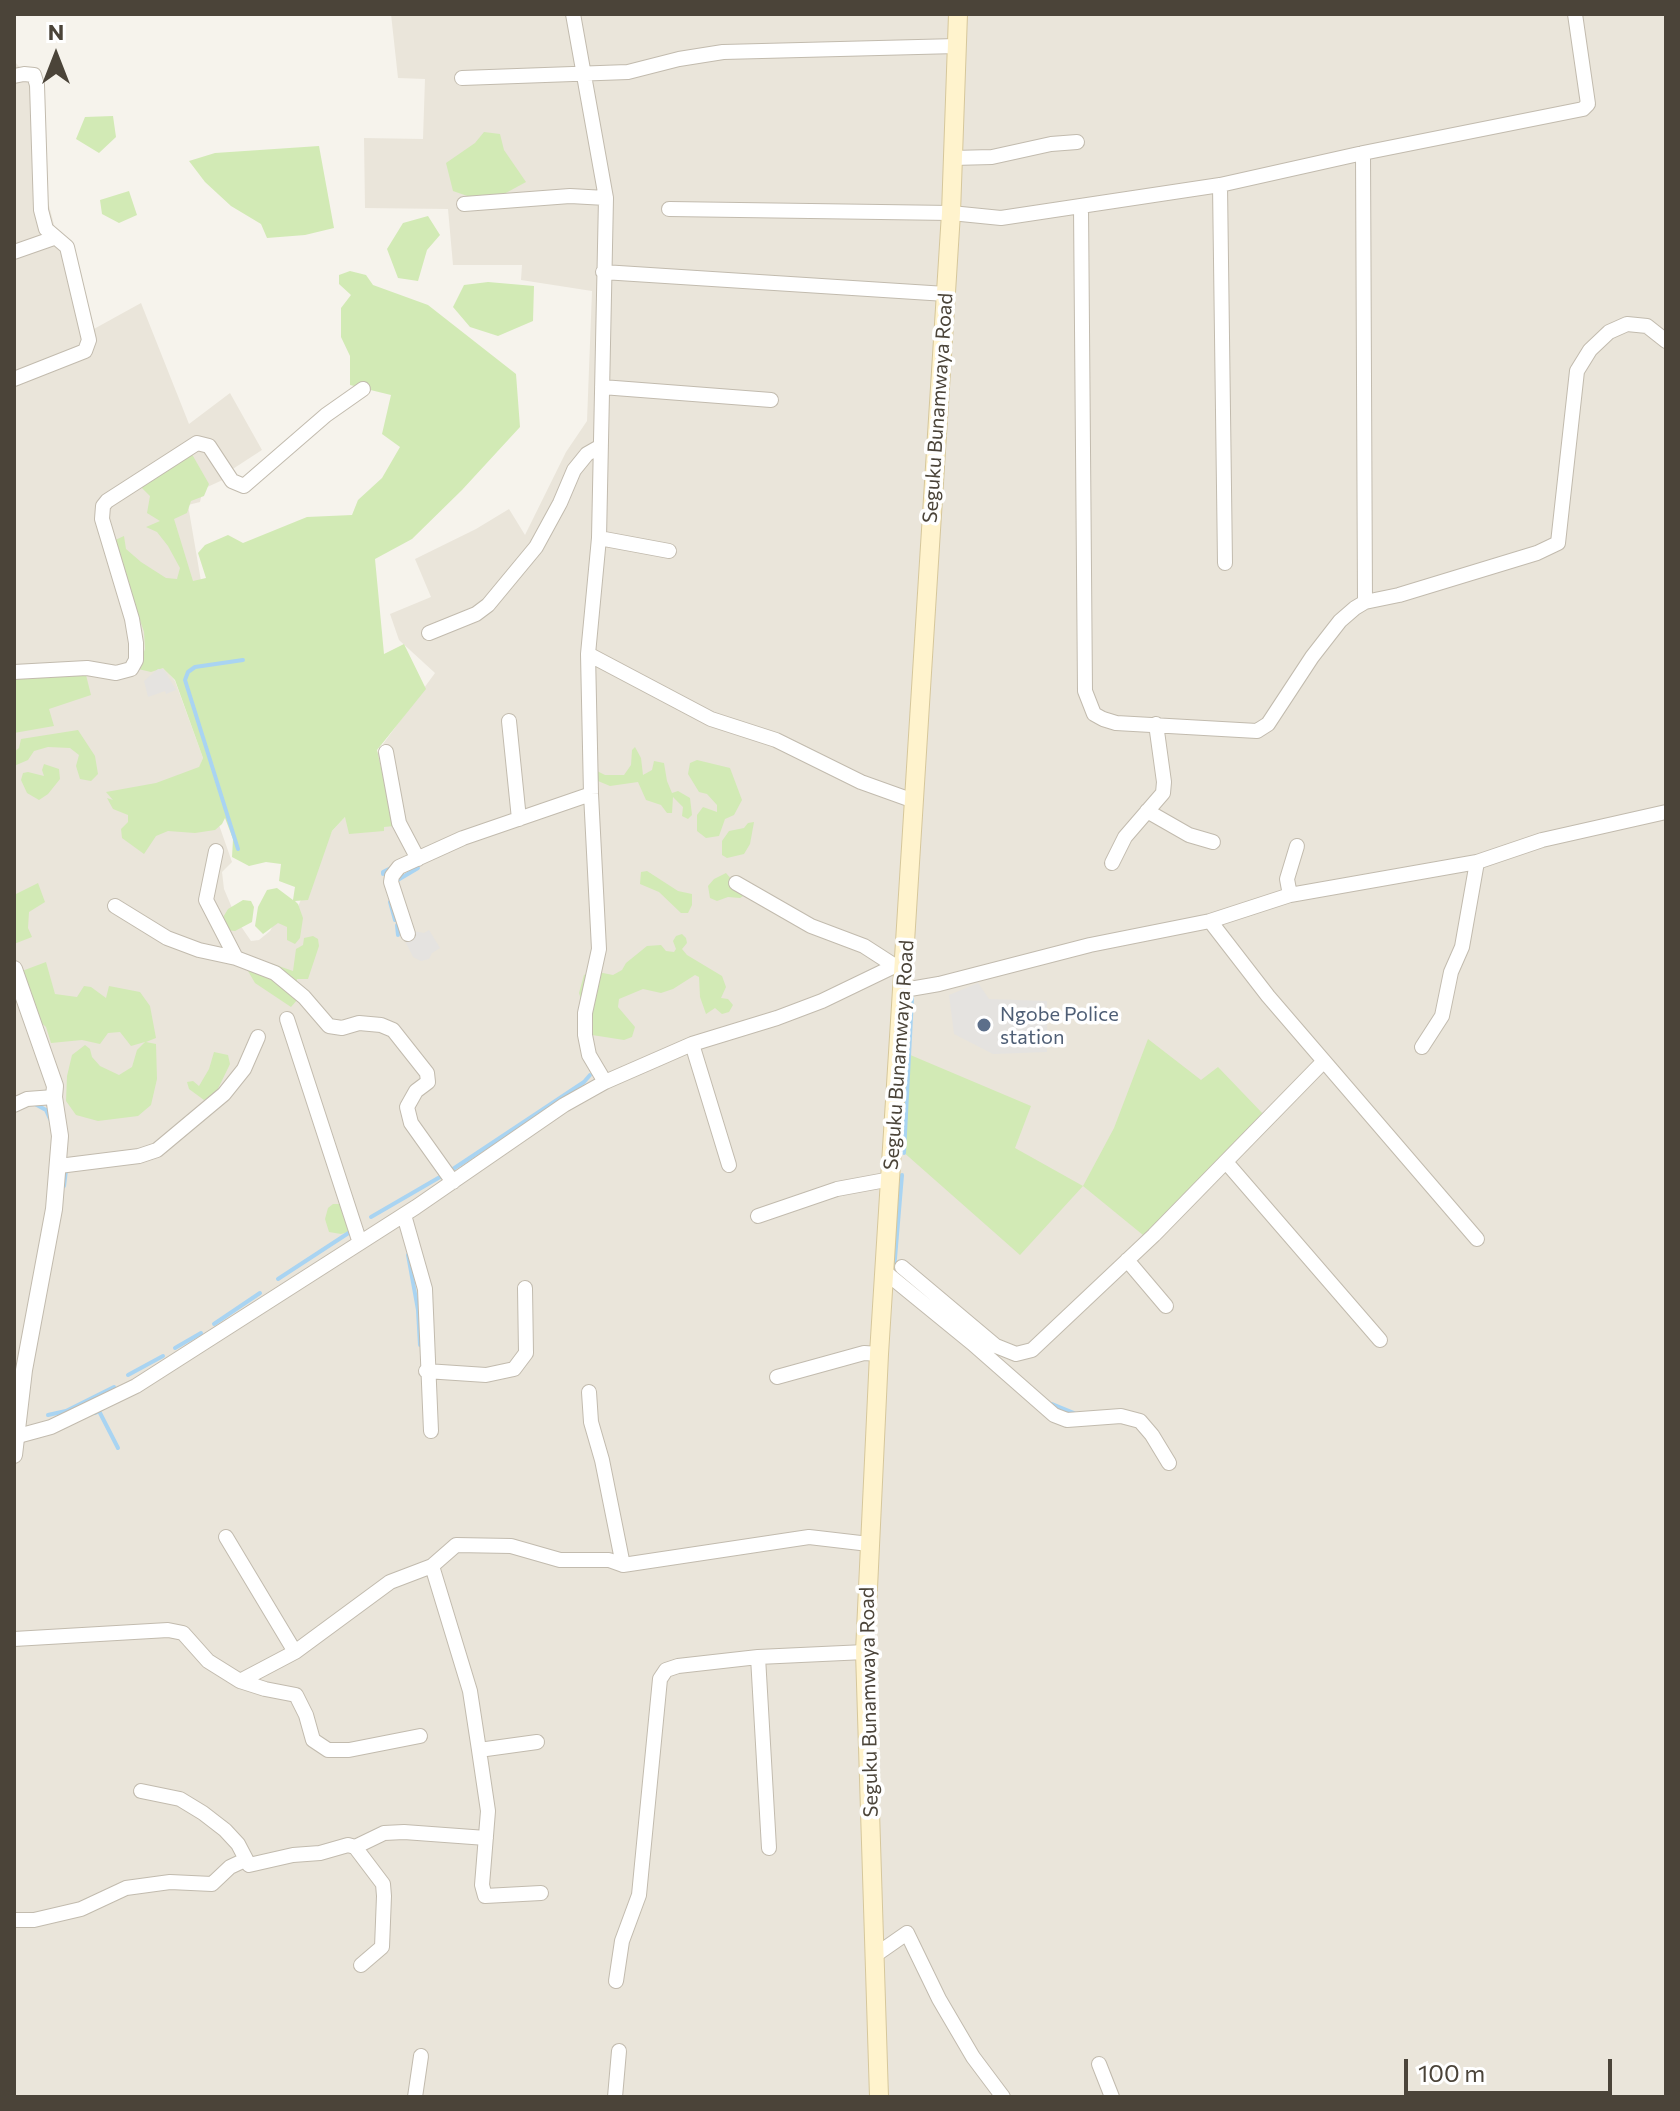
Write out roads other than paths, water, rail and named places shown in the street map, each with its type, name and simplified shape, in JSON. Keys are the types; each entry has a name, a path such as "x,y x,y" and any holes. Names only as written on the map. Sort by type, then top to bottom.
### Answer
{"main road":[{"name":"Seguku Bunamwaya Road","path":"879,2097 865,1652 869,1544 879,1354 893,1270 891,1179 904,990 900,964 914,801 951,213 958,14"}],"street":[{"path":"573,14 606,198 599,538 588,654 599,949 585,1013 589,1055 605,1082"},
{"path":"669,209 951,213 1001,218 1220,185 1587,107 1575,14"},
{"path":"462,78 628,72 723,52 957,46"},
{"path":"14,76 34,75 37,85 41,210 46,229 67,247 89,346 85,351 14,379"},
{"path":"953,158 992,157 1051,144 1077,142"},
{"path":"1363,153 1365,602"},
{"path":"1220,185 1225,563"},
{"path":"464,204 570,196 606,198"},
{"path":"1081,207 1085,691 1090,706 1103,719 1116,723 1257,731 1268,724 1340,621 1365,602 1537,553 1558,543 1577,371 1590,350 1609,332 1627,324 1647,326 1666,341"},
{"path":"14,252 54,238"},
{"path":"603,272 946,294"},
{"path":"602,387 771,400"},
{"path":"14,672 87,668 116,673 131,669 136,660 132,619 102,519 103,506 107,501 197,443 209,446 232,481 244,486 251,483 326,415 363,389"},
{"path":"429,633 476,614 488,605 536,547 574,470 587,454 601,446"},
{"path":"599,538 669,551"},
{"path":"588,654 711,719 776,740 861,782 914,801"},
{"path":"509,721 519,819"},
{"path":"1112,863 1125,837 1163,793 1156,724"},
{"path":"386,752 399,823 418,859"},
{"path":"408,934 392,876 399,867 463,838 591,794"},
{"path":"1147,811 1189,835 1213,842"},
{"path":"904,990 1146,932 1210,921 1290,895 1477,862 1542,840 1666,812"},
{"path":"1290,895 1287,879 1297,846"},
{"path":"216,851 206,900 236,958"},
{"path":"1422,1047 1442,1016 1451,972 1462,947 1477,862"},
{"path":"736,883 811,926 864,946 900,964"},
{"path":"115,906 167,938 275,973 304,997 329,1026 342,1028 359,1023 381,1025 393,1030 427,1073 428,1082 416,1091 407,1107 411,1123 453,1182"},
{"path":"1210,921 1268,996 1477,1239"},
{"path":"18,1436 51,1427 136,1386 404,1215 564,1105 605,1082 692,1044 822,1001 900,964"},
{"path":"14,969 55,1086 60,1136 54,1209 24,1370 14,1455"},
{"path":"287,1019 360,1243"},
{"path":"59,1166 139,1156 157,1150 224,1094 244,1069 258,1037"},
{"path":"692,1044 729,1165"},
{"path":"893,1270 996,1346 1016,1354 1032,1350 1127,1260 1324,1061"},
{"path":"14,1105 27,1099 54,1097"},
{"path":"1226,1162 1380,1340"},
{"path":"758,1216 837,1189 891,1179"},
{"path":"404,1215 425,1289 426,1371 431,1431"},
{"path":"1127,1260 1166,1306"},
{"path":"893,1270 1054,1415 1067,1420 1121,1416 1140,1421 1169,1463"},
{"path":"426,1371 486,1375 514,1369 526,1353 525,1288"},
{"path":"777,1377 864,1353 879,1354"},
{"path":"589,1392 591,1422 602,1460 623,1565"},
{"path":"226,1537 295,1652"},
{"path":"240,1681 295,1652 390,1582 432,1566 456,1545 511,1546 560,1560 609,1560 623,1565 809,1537 869,1544"},
{"path":"432,1566 470,1691 488,1811 482,1885 485,1896 541,1893"},
{"path":"14,1639 168,1630 183,1633 208,1661 240,1681 296,1695 313,1740 328,1750 337,1752 420,1736"},
{"path":"616,1981 622,1941 639,1895 660,1679 666,1670 758,1657 865,1652"},
{"path":"758,1657 769,1848"},
{"path":"479,1750 537,1742"},
{"path":"141,1791 180,1799 203,1813 231,1837 249,1865"},
{"path":"355,1847 384,1833 486,1838"},
{"path":"249,1865 348,1845 355,1847 383,1884 384,1896 382,1947 361,1965"},
{"path":"14,1920 34,1920 81,1909 126,1888 170,1882 212,1884 239,1862 245,1860 249,1865"},
{"path":"874,1956 907,1933 959,2034 1003,2097"},
{"path":"615,2097 619,2051"},
{"path":"415,2097 421,2056"},
{"path":"1099,2064 1112,2097"}],"waterway":[{"path":"238,849 185,680 188,672 195,667 243,660"},
{"path":"383,874 393,867"},
{"path":"396,881 418,868"},
{"path":"390,902 395,920"},
{"path":"397,925 398,935"},
{"path":"904,1153 912,998"},
{"path":"450,1171 590,1075"},
{"path":"35,1104 46,1110 50,1119"},
{"path":"64,1186 66,1170 69,1170"},
{"path":"894,1270 902,1175"},
{"path":"371,1217 440,1177"},
{"path":"278,1279 350,1232"},
{"path":"408,1255 418,1310 420,1345"},
{"path":"214,1324 260,1293"},
{"path":"175,1348 201,1333"},
{"path":"128,1375 163,1356"},
{"path":"48,1415 66,1411 114,1387"},
{"path":"1052,1404 1074,1413"},
{"path":"95,1413 99,1411 118,1448"}],"place":[{"name":"Ngobe Police station","path":"984,1025"}]}
